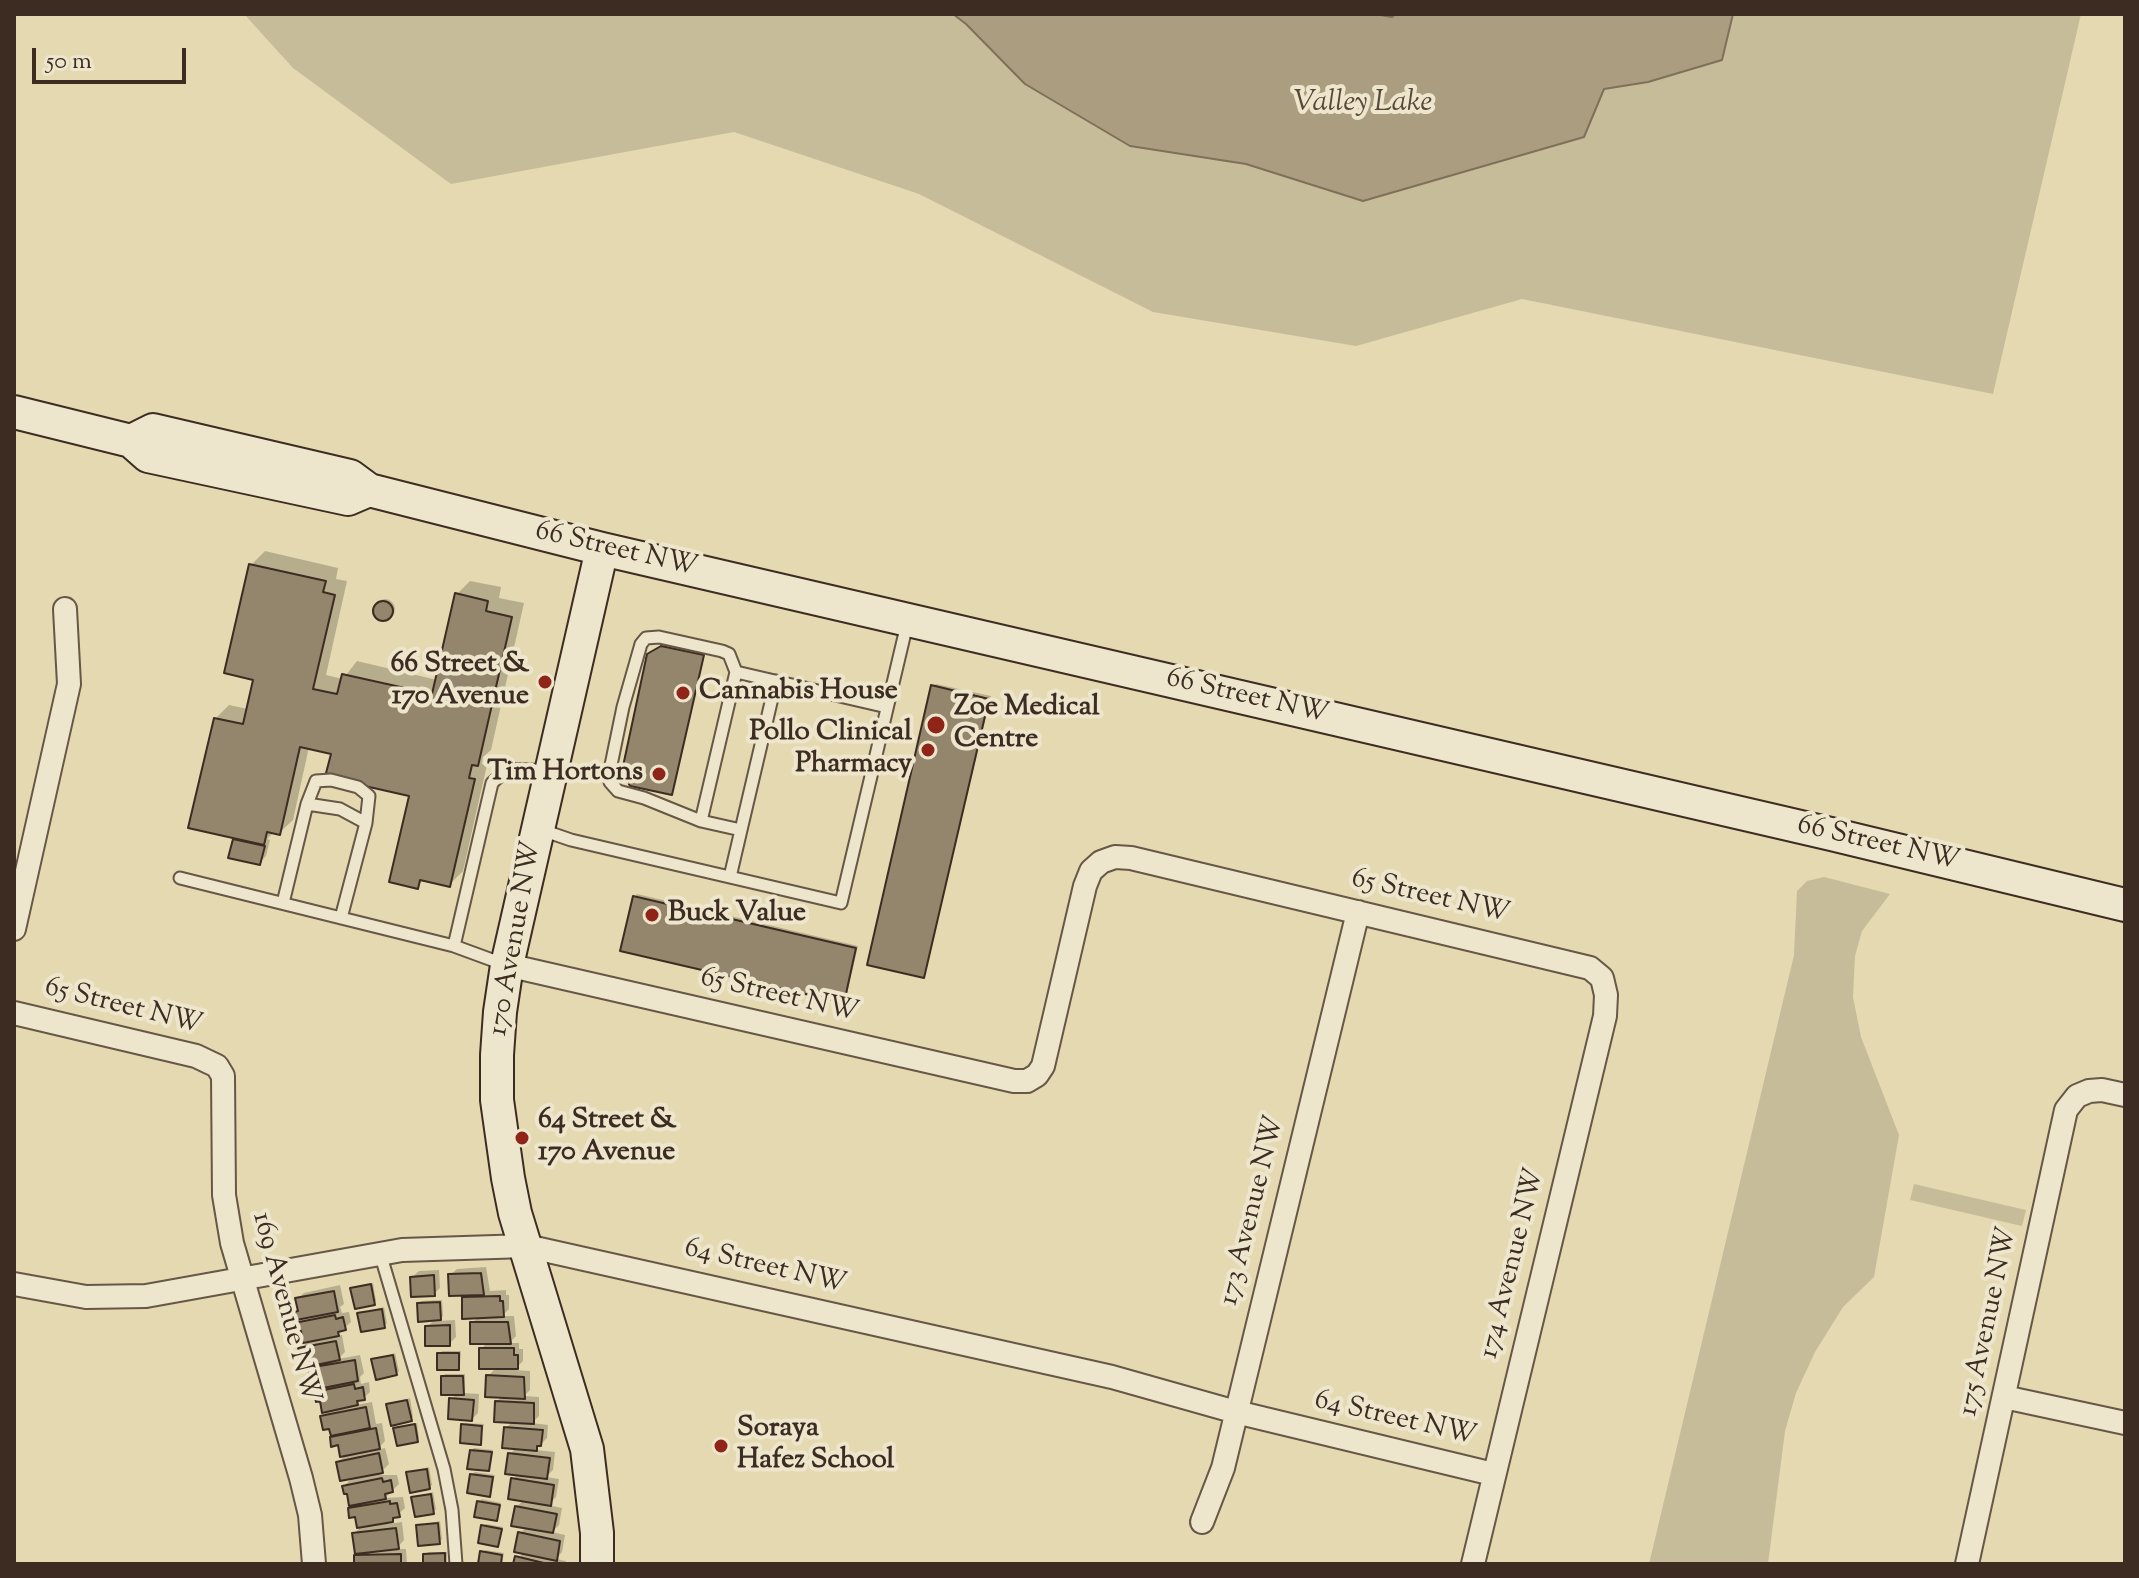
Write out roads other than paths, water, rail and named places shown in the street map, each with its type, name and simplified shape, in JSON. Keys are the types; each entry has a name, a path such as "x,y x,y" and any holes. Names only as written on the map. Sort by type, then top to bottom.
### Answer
{"main road":[{"name":"66 Street NW","path":"14,412 131,441 148,456 348,499 369,490 602,549 2125,905"},
{"name":"170 Avenue NW","path":"597,1564 594,1501 587,1449 508,1178 497,1100 500,1012 507,965 602,549"}],"street":[{"path":"14,929 69,684 65,609"},
{"name":"65 Street NW","path":"507,965 1014,1081 1027,1081 1037,1075 1047,1054 1085,886 1091,871 1101,862 1115,857 1131,858 1573,963 1590,968 1602,978"},
{"name":"173 Avenue NW","path":"1202,1522 1223,1468 1358,912"},
{"name":"174 Avenue NW","path":"1473,1564 1605,1016 1606,995 1602,978"},
{"name":"65 Street NW","path":"14,1013 196,1056 217,1066"},
{"name":"169 Avenue NW","path":"217,1066 224,1087 224,1195 232,1243 304,1491 310,1515 314,1564"},
{"name":"175 Avenue NW","path":"1967,1564 2066,1110 2077,1096 2089,1091 2102,1090 2125,1095"},
{"name":"64 Street NW","path":"14,1284 86,1297 117,1298 176,1291 380,1253 436,1247 526,1246 1112,1377 1236,1412 1493,1474"},
{"path":"2004,1397 2125,1423"}],"lane":[{"path":"537,828 571,840 841,903 908,619"},
{"path":"701,821 736,672 729,654 722,651 659,637 646,638 641,644 623,707 610,782 618,791 701,821 741,830"},
{"path":"736,672 887,707"},
{"path":"730,877 776,681"},
{"path":"454,946 492,783 507,769 551,771"},
{"path":"283,903 307,804 316,781 331,780 358,787 369,796 366,823 341,918"},
{"path":"307,804 340,809 366,823"},
{"path":"180,878 454,946 507,965"},
{"path":"380,1253 444,1469 452,1510 456,1564"}],"water":[{"name":"Valley Lake","path":"953,14 1375,14 1392,17 1396,14 1733,14 1722,60 1648,82 1604,89 1584,137 1363,201 1246,164 1130,146 1025,84"}],"place":[{"name":"66 Street & 170 Avenue","path":"545,682"},
{"name":"Cannabis House","path":"683,693"},
{"name":"Zoe Medical Centre","path":"936,725"},
{"name":"Pollo Clinical Pharmacy","path":"928,750"},
{"name":"Tim Hortons","path":"659,774"},
{"name":"Buck Value","path":"652,915"},
{"name":"64 Street & 170 Avenue","path":"522,1138"},
{"name":"Soraya Hafez School","path":"721,1446"}]}
